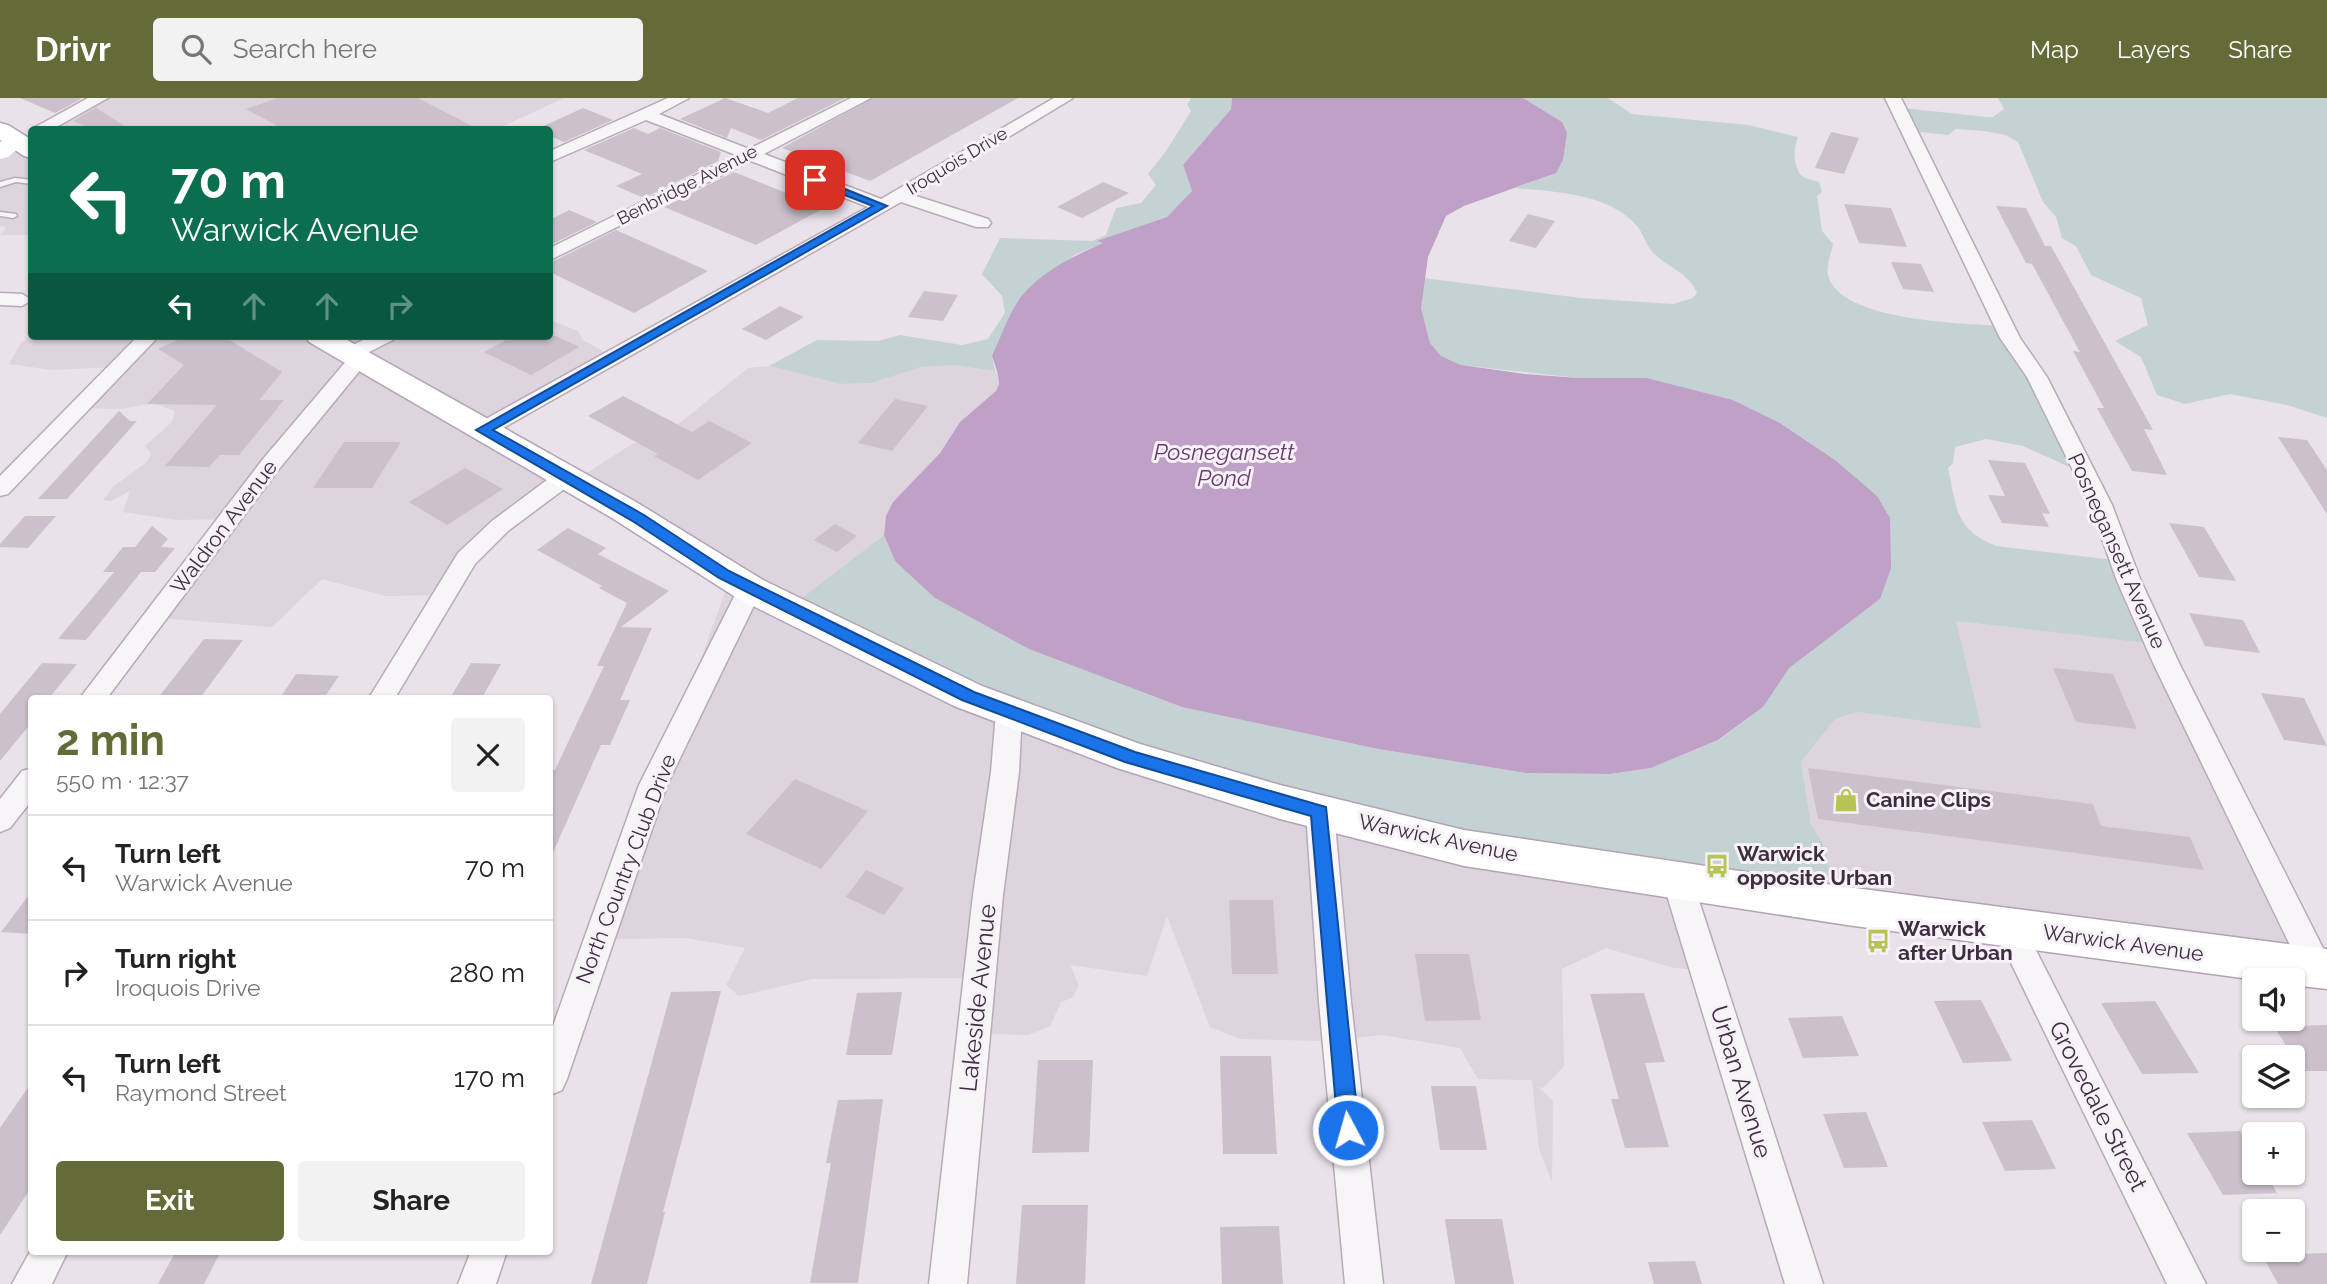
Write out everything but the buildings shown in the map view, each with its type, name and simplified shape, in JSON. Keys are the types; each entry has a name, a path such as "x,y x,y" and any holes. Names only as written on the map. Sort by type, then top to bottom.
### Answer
{"main road":[{"name":"Warwick Avenue","path":"354,346 483,430 567,476 750,589 968,696 1131,757 1320,812 1464,848 2009,928 2322,969"}],"street":[{"path":"46,126 100,98"},
{"path":"553,156 681,98"},
{"name":"Benbridge Avenue","path":"553,253 863,98"},
{"name":"Iroquois Drive","path":"483,430 881,206 1065,98"},
{"name":"Posnegansett Avenue","path":"1893,98 2010,338 2037,377 2101,505 2129,581 2167,665 2322,969"},
{"path":"645,114 881,206"},
{"path":"899,195 982,223"},
{"path":"0,299 22,300"},
{"path":"0,489 145,340"},
{"name":"Waldron Avenue","path":"95,695 271,464 354,346"},
{"path":"384,695 466,559 500,526 567,476"},
{"name":"North Country Club Drive","path":"553,1070 653,785 750,589"},
{"name":"Lakeside Avenue","path":"948,1284 988,895 1005,772 1009,712"},
{"path":"0,820 28,784"},
{"path":"1320,812 1335,1002 1364,1284"},
{"name":"Urban Avenue","path":"1677,879 1804,1284"},
{"name":"Grovedale Street","path":"2009,928 2187,1284"},
{"path":"31,1284 48,1255"},
{"path":"477,1284 488,1255"}],"lane":[{"path":"0,185 15,180 28,183"},
{"path":"20,191 28,186"},
{"path":"0,214 13,216"}],"shaded area":[{"path":"101,98 564,98 503,126 47,126"},
{"path":"1191,98 1232,98 1231,109 1183,165 1192,191 1167,217 1099,241 1104,243 1074,255 992,356 995,371 953,365 922,367 871,383 840,384 769,366 817,340 878,341 900,335 962,345 988,339 1005,313 1002,296 982,274 1000,238 1092,241 1106,235 1116,208 1141,203 1156,185 1148,174 1191,111 1187,105"},
{"path":"1523,98 1608,98 1632,114 1748,125 1798,137 1795,152 1797,168 1802,176 1819,182 1822,192 1817,196 1822,231 1833,244 1828,275 1837,291 1855,303 1907,317 2008,326 2087,475 2023,446 1986,439 1955,447 1953,463 1948,468 1956,505 1965,524 1972,532 1996,546 2122,561 2162,645 1956,621 1982,729 1857,712 1835,719 1801,762 1811,824 1826,848 1835,903 1700,885 1132,759 792,606 884,535 895,561 1029,649 1182,707 1378,749 1526,773 1610,774 1651,768 1719,740 1763,707 1788,668 1880,599 1835,460 1780,423 1733,400 1647,378 1578,378 1461,365 1441,356 1430,343 1421,308 1423,278 1581,298 1673,304 1693,298 1697,293 1689,280 1654,254 1637,226 1612,207 1581,196 1516,188 1556,173 1562,122"},
{"path":"1998,98 2327,98 2327,418 2287,405 2230,394 2185,404 2157,395 2141,357 2115,341 2148,325 2141,298 2091,275 2076,246 2062,238 2056,217 2043,202 2018,142 2006,135 1984,131 1956,129 1948,135 1911,131 1903,108 1993,117 2004,109"},
{"path":"28,135 28,235 0,235 7,227 0,226 0,152"},
{"path":"553,321 578,331 583,340 615,358 490,429 564,475 503,526 441,595 386,596 322,579 272,627 160,618 227,519 177,520 123,512 130,491 111,501 103,500 114,486 147,462 151,453 145,446 172,422 175,411 154,403 121,409 83,408 117,367 52,370 9,364 21,343 28,337 28,340 553,340"},
{"path":"953,365 995,371 999,384 996,391 960,422 940,453 893,502 886,516 884,535 859,557 1671,881 1705,970 1674,968 1606,948 1562,969 1564,1066 1543,1088 1538,1087 1553,1101 1552,1182 1539,1149 1532,1080 1478,1079 1460,1048 1382,1035 1328,1041 1240,1039 1210,1027 1167,916 1147,976 1070,965 1079,986 1072,998 1061,1002 1050,1026 1028,1035 969,1033 965,978 812,979 739,996 726,985 745,948 686,938 604,939 731,576 579,478 632,444 666,434 748,368 769,366 840,384 871,383 922,367"},
{"path":"1956,621 2162,645 2319,966 1835,903 1826,848 1811,824 1801,762 1835,719 1857,712 1982,729"}],"water":[{"name":"Posnegansett Pond","path":"1232,98 1523,98 1562,122 1567,133 1563,160 1556,173 1464,206 1446,216 1428,257 1421,308 1430,343 1441,356 1461,365 1578,378 1647,378 1733,400 1780,423 1835,460 1877,496 1890,518 1891,568 1880,599 1789,668 1763,707 1718,740 1651,768 1610,774 1526,773 1378,749 1182,707 1029,649 935,598 895,561 884,535 886,516 893,502 940,453 960,422 996,391 999,384 998,374 992,356 1021,297 1049,272 1103,243 1097,241 1167,217 1192,191 1183,165 1231,109"}],"place":[{"name":"Canine Clips","path":"1846,800"},
{"name":"Warwick opposite Urban","path":"1717,866"},
{"name":"Warwick after Urban","path":"1878,941"}],"route":[{"path":"815,180 881,206 483,430 639,518 724,575 968,696 1131,757 1320,812 1348,1130"}]}
